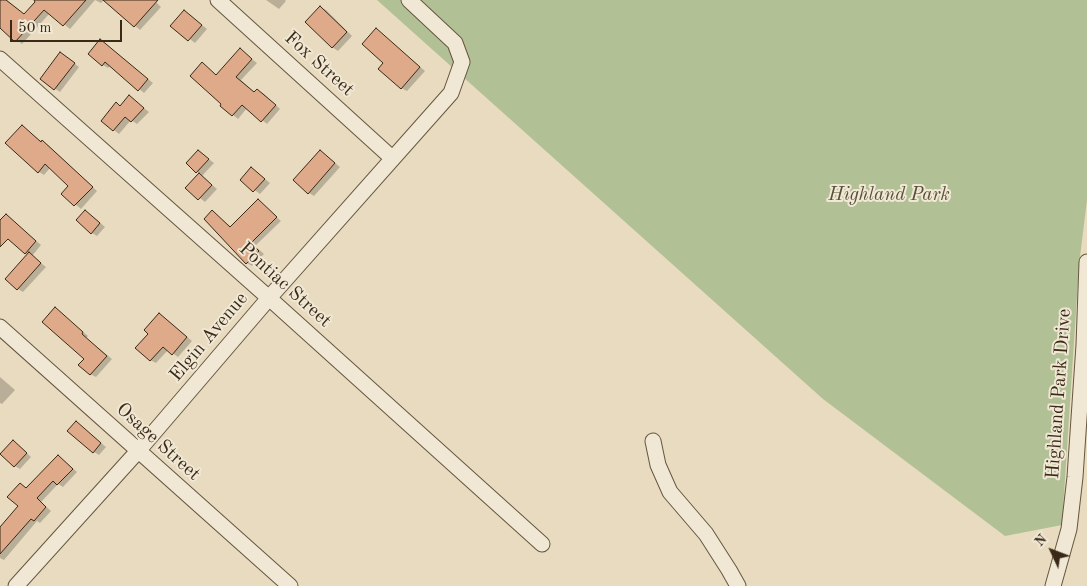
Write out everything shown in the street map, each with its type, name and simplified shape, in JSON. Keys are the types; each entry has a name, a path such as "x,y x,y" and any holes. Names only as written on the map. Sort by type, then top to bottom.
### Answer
{"street":[{"name":"Fox Street","path":"218,0 392,158"},
{"name":"Elgin Avenue","path":"16,586 138,451 269,298 451,93 462,62 455,42 409,0"},
{"name":"Pontiac Street","path":"0,59 542,544"},
{"name":"Highland Park Drive","path":"1054,586 1069,529 1084,345 1087,262"},
{"name":"Osage Street","path":"0,326 290,586"},
{"path":"653,441 658,465 670,492 706,534 738,586"}],"green space":[{"name":"Highland Park","path":"377,0 1087,0 1087,200 1079,265 1062,525 1005,536 823,399"}],"building":[{"path":"0,0 6,0 24,14 35,2 34,0 86,0 63,26 44,10 15,42 0,28"},
{"path":"103,0 158,0 134,27"},
{"path":"320,6 347,32 332,48 305,22"},
{"path":"184,10 202,25 188,41 170,26"},
{"path":"376,28 420,67 401,89 378,69 383,63 362,44"},
{"path":"100,39 148,79 138,91 105,62 102,66 88,54"},
{"path":"240,48 252,59 236,77 254,92 257,89 276,105 261,122 242,105 232,116 190,76 202,62 216,75"},
{"path":"60,52 75,63 54,90 40,79"},
{"path":"129,95 144,108 131,122 125,117 113,131 101,121 116,102 120,106"},
{"path":"22,125 41,142 42,140 93,187 74,206 61,194 68,186 45,164 38,173 5,143"},
{"path":"198,150 209,159 196,173 186,163"},
{"path":"320,150 335,163 308,194 293,180"},
{"path":"251,167 265,179 253,192 240,180"},
{"path":"199,173 212,185 198,200 185,188"},
{"path":"258,199 277,217 251,243 259,251 246,264 204,219 212,210 230,227"},
{"path":"85,210 100,223 91,234 76,220"},
{"path":"6,214 36,241 25,254 8,239 0,247 0,220"},
{"path":"29,252 41,263 17,290 5,279"},
{"path":"55,307 107,356 90,375 78,365 84,359 42,322"},
{"path":"159,313 187,337 172,355 163,347 150,361 135,348 148,334 144,330"},
{"path":"76,421 101,443 93,453 67,431"},
{"path":"13,440 27,453 14,467 0,454"},
{"path":"58,455 73,469 57,485 53,481 37,498 46,507 34,521 31,519 0,554 0,527 18,506 7,497 20,483 26,488"}]}
